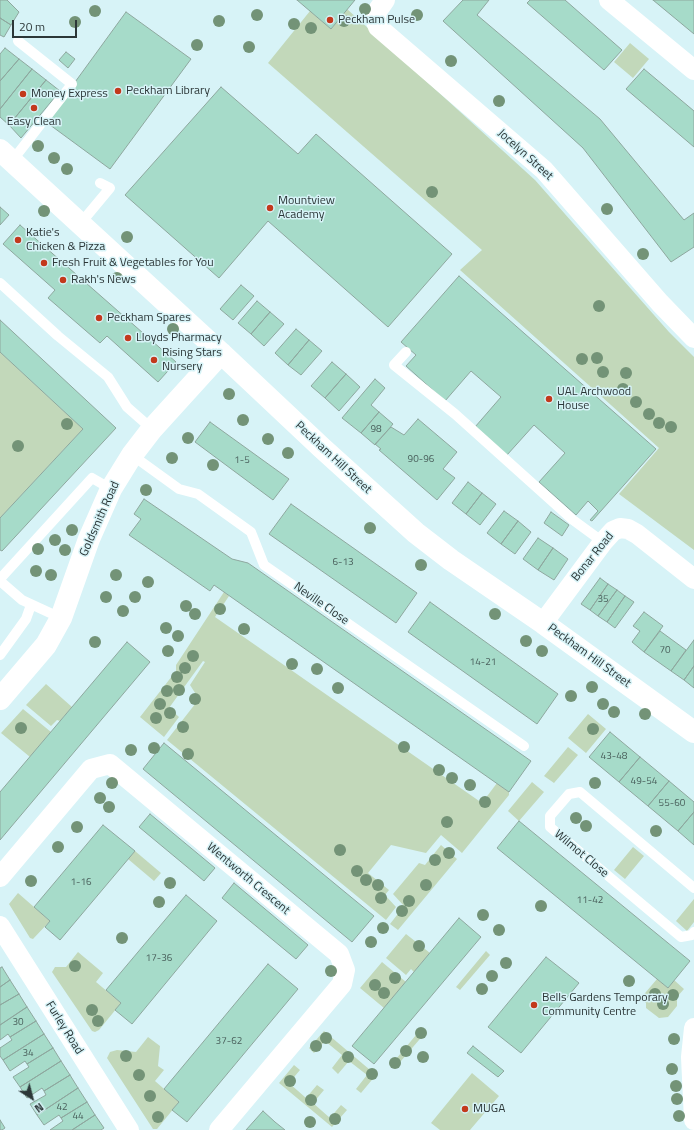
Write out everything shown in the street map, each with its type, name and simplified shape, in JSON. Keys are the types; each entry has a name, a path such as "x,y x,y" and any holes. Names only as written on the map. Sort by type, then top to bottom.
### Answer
{"main road":[{"name":"Peckham Hill Street","path":"6,155 322,448 416,533 450,560 543,623 694,732"},
{"name":"Goldsmith Road","path":"0,699 46,645 61,618 89,539 111,489 132,455 152,429 221,353"}],"street":[{"name":"Jocelyn Street","path":"385,0 378,10 375,19 378,28 544,170 660,303 694,338"},
{"path":"609,0 694,70"},
{"name":"Bonar Road","path":"543,623 603,542 613,531 620,528 628,529 637,534 694,579"},
{"name":"Wentworth Crescent","path":"0,877 91,769 110,764 339,954 345,970 342,984 219,1130"},
{"name":"Furley Road","path":"0,926 128,1130"},
{"path":"694,1028 691,1057 694,1120"}],"lane":[{"path":"6,155 72,84 18,41"},
{"path":"80,224 110,188 100,183"},
{"path":"0,283 58,336 108,378 127,407 152,429"},
{"path":"406,352 394,365 455,414 573,520 603,542"},
{"name":"Neville Close","path":"132,455 179,489 198,494 251,532 264,565 524,746"},
{"path":"61,618 22,600 0,580 92,478 111,489"},
{"path":"0,655 26,619 31,605"},
{"name":"Wilmot Close","path":"694,888 580,792 569,794 550,816 550,828 681,937 692,935 694,932"}],"green space":[{"path":"347,9 535,180 669,332 694,357 694,550 619,494 659,448 460,270 482,250 268,63 310,11 331,29"},
{"path":"630,43 649,59 633,78 614,62"},
{"path":"0,352 83,429 0,518"},
{"path":"224,592 229,596 215,617 482,803 497,783 509,792 509,795 462,853 441,835 426,853 391,845 368,873 389,890 385,895 396,907 386,920 167,740 199,699 190,685 205,662 203,661 169,708 179,717 164,737 140,717 176,671 176,665"},
{"path":"46,684 72,707 60,721 57,720 51,726 26,705"},
{"path":"23,709 51,732 30,757 1,733"},
{"path":"588,714 606,729 586,753 568,738"},
{"path":"568,747 578,755 554,783 544,776"},
{"path":"532,782 544,792 519,821 508,811"},
{"path":"441,845 457,859 398,930 390,924 404,906 393,894 419,863 425,865"},
{"path":"633,847 644,856 625,879 614,870"},
{"path":"135,851 161,873 154,881 128,859"},
{"path":"18,893 50,921 33,939 30,938 9,904"},
{"path":"694,899 694,922 687,931 676,921"},
{"path":"406,934 430,953 414,972 411,969 406,975 386,958"},
{"path":"486,951 490,955 460,990 456,987"},
{"path":"78,952 103,973 96,982 121,1003 99,1030 95,1032 92,1031 52,972 55,967 66,967"},
{"path":"382,962 406,982 384,1008 360,988"},
{"path":"657,979 668,988 674,980 684,989 677,997 677,1006 668,1017 659,1018 646,1008 646,1003 640,999"},
{"path":"421,1029 425,1033 395,1068 391,1065"},
{"path":"324,1031 376,1075 361,1093 356,1089 367,1075 349,1061 338,1074 332,1068 342,1055 325,1041 314,1053 309,1048"},
{"path":"148,1037 160,1046 158,1066 164,1070 155,1081 179,1102 157,1129 153,1129 107,1058 110,1052 117,1050 136,1052"},
{"path":"294,1065 300,1070 289,1083 306,1098 317,1085 324,1090 313,1103 330,1118 341,1105 347,1110 332,1127 279,1083"},
{"name":"MUGA","path":"472,1073 499,1096 470,1130 440,1130 431,1123"}],"building":[{"path":"0,0 7,0 19,12 11,25 0,18"},
{"name":"Peckham Pulse","path":"297,0 355,0 331,29"},
{"path":"463,0 489,0 477,15 600,119 684,220 694,213 694,247 671,262 583,148 443,21"},
{"path":"530,0 565,0 622,50 604,70 527,3"},
{"path":"653,0 694,0 694,34"},
{"name":"Peckham Library","path":"126,12 191,59 110,169 46,122"},
{"path":"0,18 11,25 4,37 0,35"},
{"path":"5,48 19,59 0,81 0,54"},
{"path":"66,52 75,59 68,68 59,60"},
{"path":"19,59 32,69 0,109 0,81"},
{"name":"Money Express","path":"32,69 46,80 9,125 0,117 0,109"},
{"path":"644,69 694,111 694,147 626,89"},
{"name":"Easy Clean","path":"46,80 60,91 21,138 9,125"},
{"name":"Mountview Academy","path":"221,87 298,154 316,134 452,254 388,327 268,221 219,278 125,195"},
{"path":"0,207 9,215 0,225"},
{"path":"20,225 176,362 158,382 107,336 100,343 48,298 55,290 3,244"},
{"name":"UAL Archwood House","path":"459,276 656,449 592,521 590,520 598,511 588,501 576,515 539,482 565,453 534,425 507,455 475,427 501,397 471,371 445,401 406,366 416,355 401,342"},
{"path":"241,285 254,296 233,320 220,309"},
{"path":"257,301 270,312 251,334 238,323"},
{"path":"270,312 284,324 264,346 251,334"},
{"path":"0,320 116,428 2,551 0,550 0,518 83,429 0,352"},
{"path":"296,329 309,340 288,365 275,353"},
{"path":"309,340 322,351 301,375 288,365"},
{"path":"332,362 346,374 325,398 311,386"},
{"path":"346,374 360,387 339,411 325,398"},
{"path":"375,379 385,388 371,405 379,412 361,433 342,418"},
{"path":"379,412 393,424 375,445 361,433"},
{"path":"418,419 457,452 443,469 455,478 437,500 379,450 381,449 375,444 391,427 404,435"},
{"path":"210,422 289,479 273,500 195,442"},
{"path":"468,482 482,493 466,514 452,503"},
{"path":"482,493 496,504 480,525 466,514"},
{"path":"144,499 232,559 248,563 531,761 509,792 214,585 210,591 129,535 141,519 134,514"},
{"path":"291,504 417,593 396,623 269,534"},
{"path":"504,511 518,521 501,544 487,533"},
{"path":"551,512 569,525 562,536 544,523"},
{"path":"518,521 531,532 515,554 501,544"},
{"path":"538,538 553,548 538,570 523,559"},
{"path":"553,548 568,559 554,580 538,570"},
{"path":"600,578 608,584 590,610 581,604"},
{"path":"608,584 617,590 598,616 590,610"},
{"path":"617,590 625,596 607,622 598,616"},
{"path":"625,596 634,602 615,628 607,622"},
{"path":"430,602 558,694 537,724 408,632"},
{"path":"644,612 663,626 644,652 632,642 640,631 633,626"},
{"path":"660,631 686,650 671,671 644,652"},
{"path":"694,640 694,666 684,680 671,671"},
{"path":"127,642 150,662 0,840 0,792"},
{"path":"694,666 694,688 684,680"},
{"path":"610,732 640,757 619,782 589,757"},
{"path":"164,743 374,916 352,942 143,769"},
{"path":"640,757 669,781 648,806 619,782"},
{"path":"669,781 694,802 694,812 678,831 648,806"},
{"path":"694,812 694,845 678,831"},
{"path":"150,814 215,868 204,881 139,827"},
{"path":"519,821 690,961 668,988 497,848"},
{"path":"103,825 135,851 60,940 45,927 50,921 34,907"},
{"path":"234,883 308,945 296,959 222,898"},
{"path":"186,895 217,921 132,1024 115,1010 121,1003 106,990"},
{"path":"459,918 481,937 374,1064 352,1046"},
{"name":"Bells Gardens Temporary Community Centre","path":"546,957 579,983 521,1053 488,1027"},
{"path":"268,964 298,989 187,1122 172,1110 179,1102 164,1089"},
{"path":"2,967 10,980 0,987 0,968"},
{"path":"10,980 19,994 0,1005 0,987"},
{"path":"19,994 27,1007 0,1025 0,1005"},
{"path":"27,1007 36,1021 10,1037 8,1034 0,1040 0,1025"},
{"path":"36,1021 44,1034 3,1060 0,1056 0,1048 12,1040 10,1037"},
{"path":"44,1034 53,1048 27,1064 25,1061 10,1071 3,1060"},
{"path":"473,1046 504,1071 498,1077 467,1053"},
{"path":"53,1048 61,1061 20,1087 13,1077 29,1067 27,1064"},
{"path":"61,1061 70,1075 44,1091 42,1088 27,1098 20,1087"},
{"path":"70,1075 78,1088 37,1115 30,1104 46,1095 44,1091"},
{"path":"78,1088 87,1102 61,1118 59,1115 44,1125 37,1115"},
{"path":"87,1102 95,1115 72,1130 50,1130 63,1121 61,1118"},
{"path":"263,1111 275,1122 285,1130 246,1130"},
{"path":"95,1115 104,1128 101,1130 72,1130"},
{"path":"0,1120 5,1128 2,1130 0,1130"}],"place":[{"name":"Peckham Pulse","path":"330,20"},
{"name":"Peckham Library","path":"118,91"},
{"name":"Money Express","path":"23,94"},
{"name":"Easy Clean","path":"34,108"},
{"name":"Mountview Academy","path":"270,208"},
{"name":"Katie's Chicken & Pizza","path":"18,240"},
{"name":"Fresh Fruit & Vegetables for You","path":"44,263"},
{"name":"Rakh's News","path":"63,280"},
{"name":"Peckham Spares","path":"99,318"},
{"name":"Lloyds Pharmacy","path":"128,338"},
{"name":"Rising Stars Nursery","path":"154,360"},
{"name":"UAL Archwood House","path":"549,399"},
{"name":"Bells Gardens Temporary Community Centre","path":"534,1005"},
{"name":"MUGA","path":"465,1109"}]}
